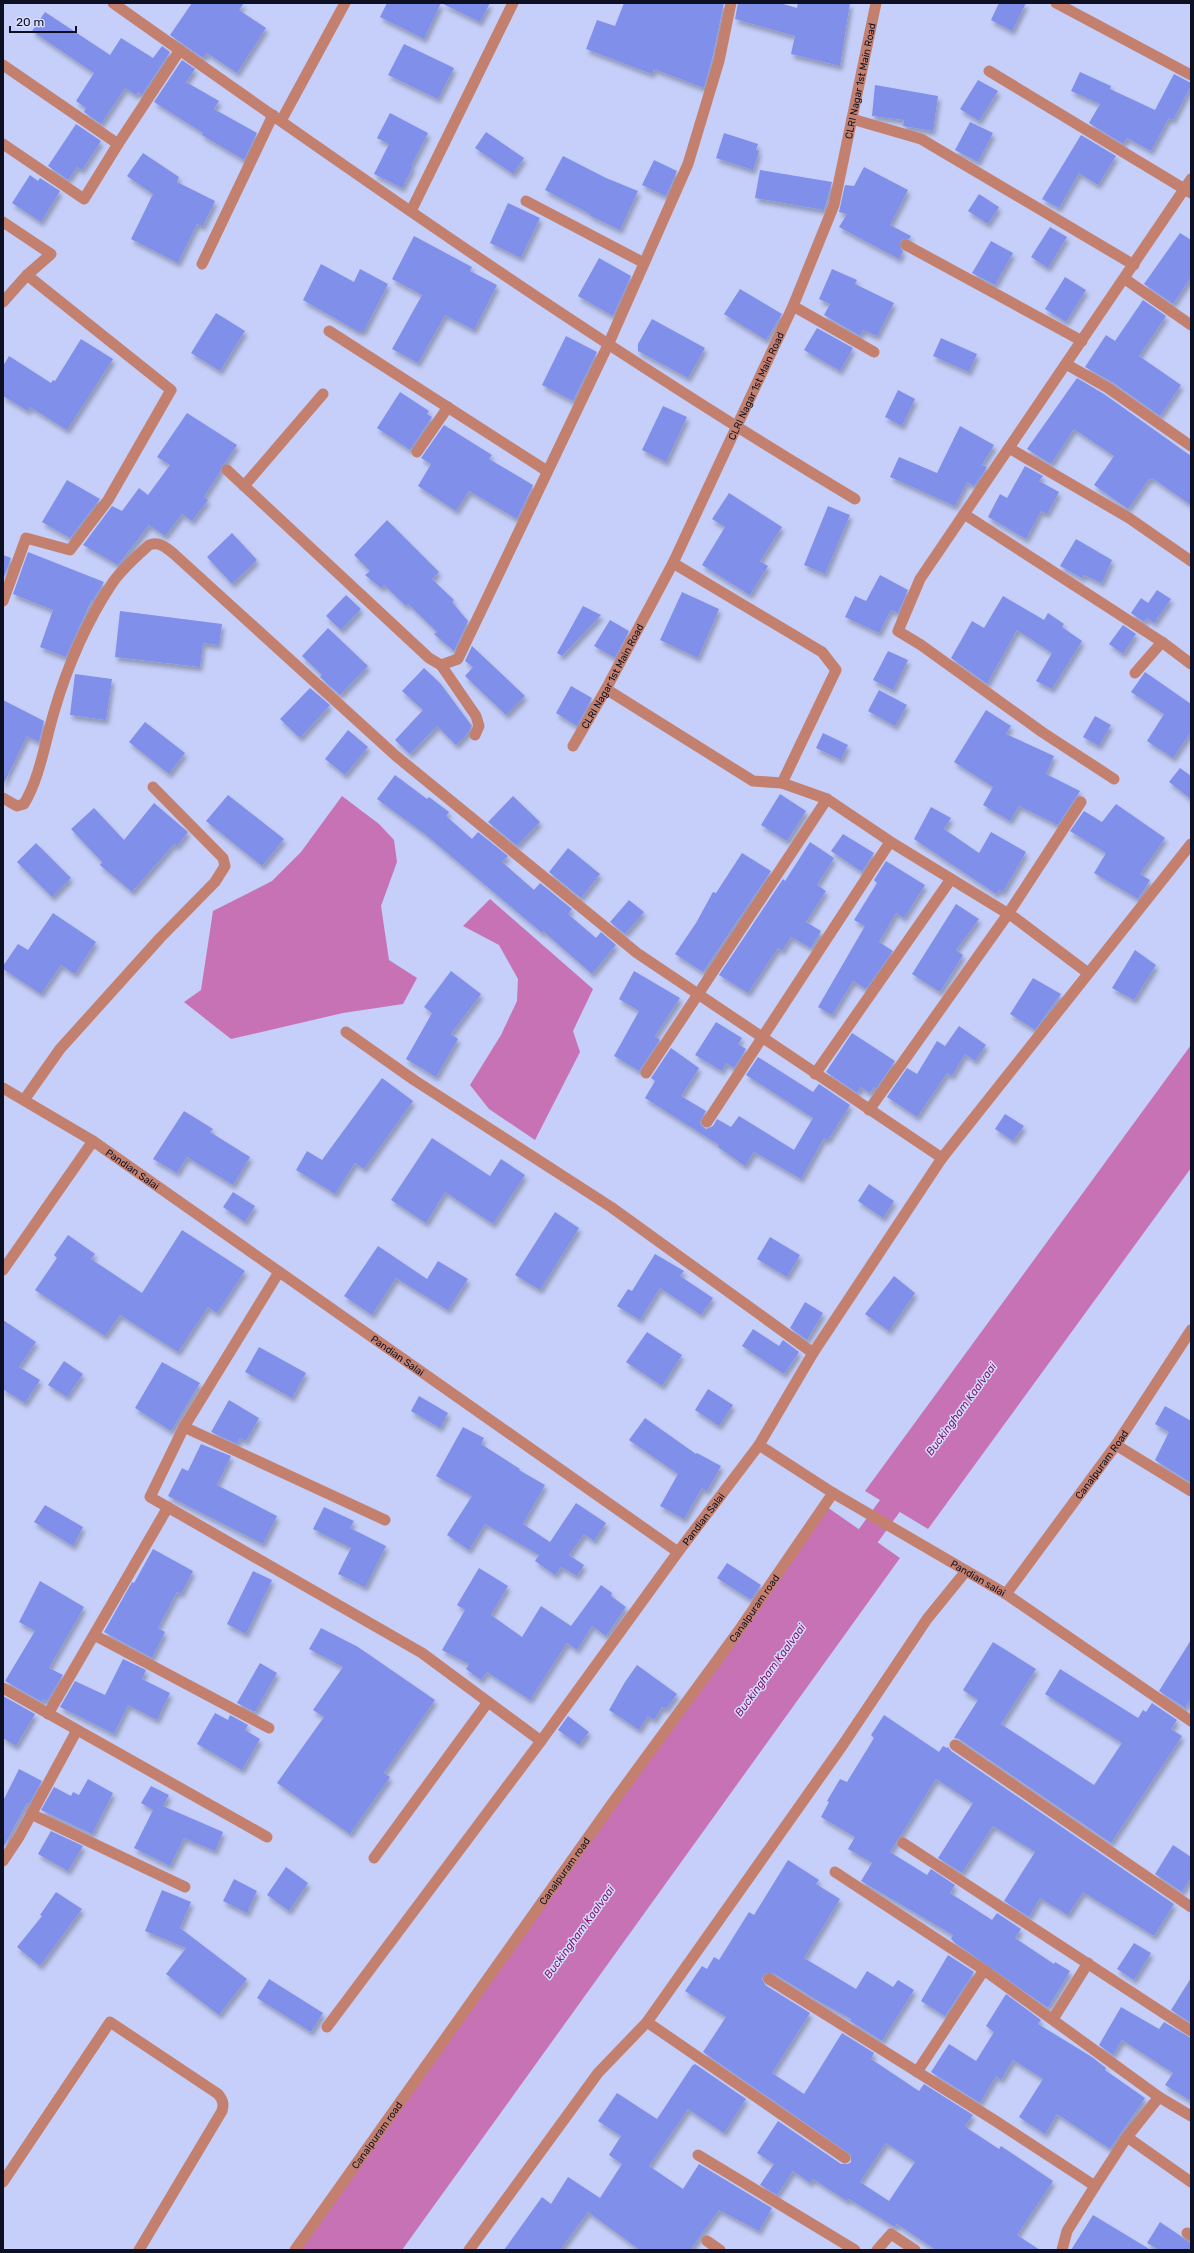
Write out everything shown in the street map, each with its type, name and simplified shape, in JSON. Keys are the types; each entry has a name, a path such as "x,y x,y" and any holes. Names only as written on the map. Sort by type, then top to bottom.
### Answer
{"street":[{"path":"113,3 411,211 608,345 735,427 855,499"},
{"path":"202,264 277,118 345,3"},
{"path":"411,211 513,3"},
{"path":"441,666 458,659 608,345 688,164 719,61 731,3"},
{"name":"CLRI Nagar 1st Main Road","path":"573,746 606,689 673,563 735,427 793,306 834,205 876,3"},
{"path":"1063,5 1191,75"},
{"path":"3,144 84,199 118,144 180,50"},
{"path":"3,65 118,144"},
{"path":"989,71 1189,186 920,579 898,631 921,645 1042,732 1114,778"},
{"path":"852,119 921,139 1134,265"},
{"path":"526,201 644,263"},
{"path":"3,222 51,254 27,275 3,302"},
{"path":"906,245 1082,341"},
{"path":"3,601 26,538 70,550 108,500 171,390 27,275"},
{"path":"1125,279 1191,325"},
{"path":"793,306 874,352"},
{"path":"329,331 547,471"},
{"path":"1066,364 1108,388 1191,446"},
{"path":"244,486 323,394"},
{"path":"417,452 448,407"},
{"path":"1009,448 1128,518 1191,561"},
{"path":"227,470 429,658 441,666 476,716 479,726 475,736"},
{"path":"964,514 1162,642 1191,664"},
{"path":"3,798 17,806 24,804 34,786 56,704 79,642 113,582 144,550 154,543 166,548 174,554 396,756 637,953 942,1158"},
{"path":"673,563 822,652 836,670 782,783"},
{"path":"1135,673 1162,642"},
{"path":"606,689 754,781 782,783 827,798 890,842 1008,914 1088,973"},
{"path":"24,1100 60,1049 160,938 215,882 225,866 224,858 153,787"},
{"path":"646,1073 827,798"},
{"path":"869,1110 1008,914 1081,802"},
{"path":"707,1122 890,842"},
{"name":"Pandian Salai","path":"3,1088 93,1141 678,1552 759,1445 813,1354 942,1158 1076,991 1088,973 1191,844"},
{"path":"815,1074 951,879"},
{"path":"346,1032 414,1080 611,1207 813,1354"},
{"path":"3,1270 93,1141"},
{"path":"279,1272 184,1427 150,1497 422,1653 541,1741"},
{"name":"Canalpuram Road","path":"1006,1594 1116,1445 1191,1330"},
{"path":"184,1427 385,1520"},
{"name":"Pandian salai","path":"759,1445 833,1493 1006,1594 1191,1721"},
{"path":"1116,1445 1191,1490"},
{"name":"Canalpuram road","path":"295,2250 611,1805 737,1633 833,1493"},
{"path":"48,1714 168,1507"},
{"path":"327,2027 541,1741 678,1552"},
{"path":"469,2250 598,2072 647,2022 842,1746 927,1618 966,1571"},
{"path":"94,1635 269,1728"},
{"path":"3,1688 267,1837"},
{"path":"374,1858 488,1702"},
{"path":"3,1861 31,1814 77,1730"},
{"path":"955,1745 1191,1907"},
{"path":"31,1814 185,1887"},
{"path":"902,1843 1088,1962 1191,2031"},
{"path":"835,1872 984,1970 1159,2097 1191,2116"},
{"path":"1053,2020 1088,1962"},
{"path":"916,2072 984,1970"},
{"path":"769,1979 1095,2186"},
{"path":"3,2182 110,2022 218,2094 223,2099 224,2105 222,2112 139,2250"},
{"path":"647,2022 845,2158"},
{"path":"1062,2250 1067,2231 1095,2186 1127,2136 1159,2097"},
{"path":"1127,2136 1191,2182"},
{"path":"698,2155 855,2250"},
{"path":"877,2250 891,2234 915,2250"},
{"path":"707,2241 720,2250"}],"water":[{"path":"342,796 379,824 394,840 397,862 381,906 389,960 417,978 403,1004 343,1013 231,1039 184,1002 201,990 213,911 272,881 301,852"},
{"path":"490,899 593,989 573,1031 580,1052 535,1140 489,1109 470,1085 501,1035 517,1001 518,979 499,945 463,926"},
{"path":"1191,1045 1191,1168 928,1529 865,1491"},
{"path":"827,1507 900,1558 402,2250 297,2250"}],"building":[{"path":"192,3 244,3 239,10 266,28 237,73 207,53 203,58 170,35"},
{"path":"387,3 441,3 424,39 380,17"},
{"path":"441,3 490,3 480,22"},
{"path":"624,3 724,3 704,88 654,69 652,74 586,49 597,20 615,26"},
{"path":"738,3 780,3 797,8 798,3 850,3 840,66 791,54 795,36 735,19"},
{"path":"999,3 1026,3 1012,31 991,20"},
{"path":"45,12 110,55 121,38 153,58 162,46 170,52 142,95 138,92 136,95 125,88 101,124 84,112 86,108 76,101 94,73 32,31"},
{"path":"404,44 454,68 438,99 388,75"},
{"path":"182,60 195,69 186,82 219,101 214,109 257,133 244,160 202,135 203,133 154,102"},
{"path":"1080,72 1111,86 1110,89 1155,110 1174,74 1191,83 1191,86 1173,120 1169,118 1151,151 1127,138 1123,144 1089,123 1100,104 1071,91"},
{"path":"978,80 998,91 979,121 960,109"},
{"path":"875,85 938,96 933,131 903,126 904,120 872,116"},
{"path":"390,113 428,133 411,166 413,167 402,188 374,174 389,144 377,138"},
{"path":"970,122 993,133 978,162 955,150"},
{"path":"76,124 101,141 82,170 77,167 68,180 48,166"},
{"path":"486,132 524,158 513,174 475,148"},
{"path":"724,133 758,144 756,150 759,151 753,170 716,158"},
{"path":"1081,135 1116,156 1098,185 1079,173 1059,208 1042,199"},
{"path":"143,153 179,177 177,182 215,201 203,226 197,224 178,263 131,239 153,194 127,176"},
{"path":"563,156 606,178 638,191 620,230 589,215 590,214 545,190"},
{"path":"654,160 677,171 666,196 642,185"},
{"path":"864,167 908,190 890,225 911,236 909,239 903,239 900,242 900,248 903,251 899,259 839,227 847,214 839,212 845,185 854,186"},
{"path":"760,170 832,182 824,210 755,198"},
{"path":"30,175 38,181 40,178 60,191 41,222 12,203"},
{"path":"979,194 999,207 988,224 968,211"},
{"path":"508,203 540,218 521,258 490,243"},
{"path":"1050,227 1067,237 1048,268 1031,257"},
{"path":"1180,233 1191,240 1191,277 1173,304 1144,284"},
{"path":"414,236 472,267 470,271 497,285 474,330 445,315 418,363 392,349 422,295 392,279"},
{"path":"991,241 1013,253 995,285 972,273"},
{"path":"599,258 631,276 613,316 578,296"},
{"path":"321,264 354,282 360,269 388,284 364,331 357,331 303,300"},
{"path":"832,269 857,280 855,284 894,303 877,336 863,330 860,336 824,315 830,304 819,299"},
{"path":"1065,277 1086,290 1066,322 1045,309"},
{"path":"740,289 782,314 766,340 724,314"},
{"path":"1143,300 1166,316 1139,356 1181,385 1160,416 1112,382 1085,367 1106,335 1115,341"},
{"path":"216,313 245,331 220,371 191,353"},
{"path":"652,319 705,348 688,378 638,351 638,344"},
{"path":"817,328 853,348 840,371 804,350"},
{"path":"566,336 597,352 573,401 542,385"},
{"path":"941,338 977,354 969,372 933,356"},
{"path":"81,339 113,359 67,430 30,407 28,411 3,396 3,366 9,356 51,383 53,380 55,381"},
{"path":"1077,378 1104,394 1191,456 1191,505 1152,478 1151,480 1149,479 1128,509 1094,485 1114,456 1074,429 1051,464 1027,449"},
{"path":"898,390 915,399 902,426 885,417"},
{"path":"400,392 429,411 427,414 432,417 410,450 377,428"},
{"path":"663,406 687,417 666,462 642,450"},
{"path":"187,413 237,445 222,466 220,472 204,497 208,500 192,521 182,514 165,536 149,525 118,565 83,545 112,506 122,511 139,488 148,495 170,465 157,457"},
{"path":"444,425 492,455 489,459 533,485 517,519 469,491 456,511 418,486 431,464 421,458"},
{"path":"960,426 994,445 982,465 987,467 984,472 974,486 967,482 955,506 890,477 899,457 937,473"},
{"path":"1025,466 1043,476 1039,481 1059,492 1047,514 1041,511 1026,539 988,517 1000,494 1007,498"},
{"path":"67,480 100,499 70,538 42,522"},
{"path":"729,493 782,527 760,561 768,566 750,595 702,565 725,527 712,519"},
{"path":"828,506 850,515 825,574 804,565"},
{"path":"387,520 439,572 432,579 454,600 452,602 468,621 454,651 434,634 437,632 408,604 406,606 384,585 381,588 365,575 370,571 354,555"},
{"path":"232,533 257,560 232,584 207,557"},
{"path":"1076,539 1112,560 1102,583 1084,575 1082,578 1060,566"},
{"path":"28,552 104,582 94,599 92,599 66,657 40,647 53,610 13,594"},
{"path":"3,555 11,558 4,577 3,576"},
{"path":"880,575 908,590 898,613 891,610 879,633 845,617 855,596 866,601"},
{"path":"1157,590 1171,599 1154,623 1147,618 1144,622 1131,613 1141,598 1148,603"},
{"path":"682,592 719,609 698,658 660,640"},
{"path":"346,595 361,609 341,630 326,616"},
{"path":"1003,596 1044,620 1048,613 1064,624 1062,627 1082,641 1052,689 1036,681 1052,653 1017,630 987,684 951,658 972,621 984,628"},
{"path":"583,606 601,615 562,656 557,653"},
{"path":"120,611 222,624 219,645 203,643 200,667 115,657"},
{"path":"610,620 629,631 615,658 594,646"},
{"path":"1123,625 1136,634 1123,654 1109,644"},
{"path":"328,628 368,666 340,695 320,677 322,675 302,656"},
{"path":"472,646 525,696 506,715 465,676 473,667 465,661"},
{"path":"888,651 908,660 893,690 873,680"},
{"path":"424,668 440,683 472,726 468,733 456,745 437,726 410,754 395,740 423,710 402,691"},
{"path":"1145,672 1191,704 1191,732 1173,758 1147,741 1164,714 1131,692"},
{"path":"75,674 112,679 106,720 70,715"},
{"path":"571,686 592,698 577,726 556,713"},
{"path":"310,688 330,705 300,738 280,719"},
{"path":"879,690 907,705 895,726 868,711"},
{"path":"3,700 44,721 39,742 27,736 3,785"},
{"path":"986,710 1011,726 1006,734 1054,756 1046,774 1080,791 1058,825 1019,806 1010,821 983,805 993,787 954,762"},
{"path":"1095,716 1111,725 1099,746 1083,737"},
{"path":"145,722 185,753 169,774 129,742"},
{"path":"348,730 368,747 345,775 325,759"},
{"path":"823,733 848,745 841,760 816,748"},
{"path":"1180,768 1191,776 1191,799 1169,782"},
{"path":"395,775 427,799 429,797 449,812 446,816 472,839 478,832 508,856 502,862 534,890 540,883 572,909 568,914 596,938 601,932 616,945 592,974 543,931 542,933 426,835 377,799"},
{"path":"780,794 806,811 787,841 761,825"},
{"path":"228,795 284,839 262,866 206,821"},
{"path":"513,796 540,822 517,846 488,822"},
{"path":"154,803 188,832 177,846 174,844 132,892 100,865 102,862 71,829 94,808 124,840"},
{"path":"1116,804 1165,838 1140,874 1150,880 1138,899 1094,873 1106,853 1070,831 1084,811 1102,822"},
{"path":"931,807 951,818 944,829 979,853 991,832 1026,852 1003,892 999,890 996,894 914,839"},
{"path":"843,834 874,853 862,872 831,851"},
{"path":"810,842 834,858 817,885 826,891 806,922 821,931 811,948 791,937 782,951 778,948 748,993 719,975 783,879 785,881"},
{"path":"36,843 71,878 52,897 17,862"},
{"path":"568,848 600,874 581,898 549,872"},
{"path":"742,853 771,871 703,972 675,954 696,923 713,892 716,893"},
{"path":"886,861 925,885 904,918 896,913 879,942 893,951 866,989 853,981 832,1015 818,1007 865,926 854,920 877,883 874,880"},
{"path":"629,900 644,912 625,934 610,922"},
{"path":"956,904 979,919 956,950 963,955 940,992 912,974"},
{"path":"53,913 96,942 75,974 61,965 41,994 3,969 3,966 18,944 28,950"},
{"path":"1135,950 1156,965 1134,1000 1112,988"},
{"path":"451,971 481,994 451,1034 458,1039 436,1077 406,1059 432,1013 424,1007"},
{"path":"634,971 680,998 655,1036 660,1040 639,1071 614,1056 639,1011 619,999"},
{"path":"1033,978 1061,994 1035,1030 1010,1014"},
{"path":"716,1022 742,1038 738,1044 746,1049 734,1068 726,1063 722,1071 695,1055"},
{"path":"959,1026 986,1045 975,1061 965,1054 952,1076 947,1073 917,1117 887,1097 907,1068 917,1074 937,1041 945,1046"},
{"path":"852,1033 895,1061 876,1089 874,1087 870,1093 861,1087 857,1093 826,1072"},
{"path":"671,1048 699,1068 681,1096 706,1111 700,1122 706,1129 713,1126 717,1119 731,1127 739,1116 794,1150 813,1118 746,1075 758,1057 813,1092 819,1084 850,1105 828,1140 824,1138 801,1179 754,1152 745,1166 718,1147 719,1145 645,1098 655,1081 651,1078"},
{"path":"382,1078 413,1101 364,1169 355,1163 335,1194 296,1170 307,1151 322,1160"},
{"path":"184,1111 213,1129 210,1132 250,1157 233,1185 187,1157 177,1173 153,1159"},
{"path":"1005,1114 1024,1126 1013,1141 995,1129"},
{"path":"432,1138 490,1176 501,1159 525,1175 493,1224 445,1192 426,1223 391,1200"},
{"path":"869,1184 894,1201 883,1218 858,1201"},
{"path":"233,1192 255,1206 245,1222 223,1207"},
{"path":"555,1212 579,1228 540,1290 515,1275"},
{"path":"182,1230 245,1271 217,1313 208,1307 178,1352 120,1315 105,1336 35,1290 57,1258 54,1255 68,1235 95,1254 91,1259 142,1293"},
{"path":"770,1237 800,1255 787,1277 757,1259"},
{"path":"378,1246 427,1279 438,1261 468,1279 448,1310 396,1278 372,1315 344,1296"},
{"path":"655,1254 684,1271 680,1276 713,1298 701,1315 660,1288 640,1320 617,1306 628,1289 632,1291"},
{"path":"894,1276 915,1293 889,1331 865,1314"},
{"path":"805,1302 823,1313 807,1340 790,1328"},
{"path":"3,1320 36,1342 19,1367 40,1380 25,1403 4,1390 3,1391"},
{"path":"753,1329 779,1346 783,1340 799,1352 784,1374 742,1346"},
{"path":"647,1332 682,1355 662,1386 626,1362"},
{"path":"259,1347 306,1373 292,1398 245,1372"},
{"path":"64,1361 83,1374 67,1397 48,1385"},
{"path":"162,1362 200,1383 171,1431 135,1408"},
{"path":"708,1389 733,1405 719,1426 695,1410"},
{"path":"419,1396 448,1413 440,1428 411,1411"},
{"path":"229,1400 259,1418 246,1441 240,1438 237,1444 211,1432"},
{"path":"1165,1406 1191,1421 1191,1483 1155,1460 1169,1432 1155,1424"},
{"path":"645,1418 696,1454 697,1453 721,1466 707,1491 702,1488 684,1519 660,1506 678,1474 629,1440"},
{"path":"463,1427 484,1438 481,1444 520,1469 519,1470 545,1485 523,1524 550,1542 576,1503 606,1523 594,1541 584,1534 569,1555 584,1565 577,1576 561,1567 555,1575 535,1561 539,1555 485,1524 469,1550 447,1535 472,1496 436,1476"},
{"path":"201,1444 231,1456 217,1485 277,1516 263,1544 168,1496 182,1468 188,1471"},
{"path":"45,1505 83,1527 73,1546 34,1522"},
{"path":"324,1507 354,1521 350,1528 386,1546 365,1587 338,1574 351,1548 313,1529"},
{"path":"153,1549 193,1571 181,1594 177,1592 158,1628 165,1632 152,1658 104,1632 132,1582 134,1583"},
{"path":"727,1563 761,1585 751,1600 717,1578"},
{"path":"479,1568 508,1586 491,1615 522,1637 541,1606 571,1626 601,1585 612,1593 611,1596 626,1607 606,1636 592,1626 577,1650 567,1643 530,1700 487,1672 481,1680 466,1669 469,1664 442,1650 465,1610 457,1605"},
{"path":"253,1571 272,1580 246,1634 227,1624"},
{"path":"40,1581 84,1607 49,1668 63,1675 47,1701 43,1699 42,1702 5,1681 35,1631 19,1622"},
{"path":"321,1628 358,1647 435,1700 384,1773 390,1777 350,1834 277,1783 324,1717 313,1710 343,1667 309,1649"},
{"path":"1191,1640 1191,1698 1185,1708 1159,1691"},
{"path":"993,1642 1036,1669 1001,1724 1094,1785 1122,1743 1045,1694 1060,1669 1138,1718 1143,1710 1146,1712 1152,1703 1177,1720 1171,1729 1182,1736 1111,1843 959,1739 954,1738 978,1700 963,1690"},
{"path":"123,1659 146,1670 142,1679 170,1693 157,1720 128,1705 114,1734 60,1707 75,1681 105,1695"},
{"path":"260,1663 277,1673 255,1712 237,1703"},
{"path":"637,1665 677,1694 666,1709 662,1707 654,1720 648,1716 639,1730 609,1710 625,1682"},
{"path":"3,1696 35,1714 16,1746 3,1738"},
{"path":"215,1713 228,1720 230,1715 248,1725 245,1730 260,1739 242,1770 197,1744"},
{"path":"884,1715 939,1752 943,1746 948,1747 951,1751 1174,1904 1154,1936 1083,1892 1068,1915 1040,1898 1029,1917 1004,1901 1035,1852 993,1826 962,1873 938,1858 973,1803 936,1779 890,1852 927,1875 931,1869 955,1885 950,1893 992,1920 997,1913 1021,1929 1015,1938 1054,1964 1055,1962 1070,1971 1048,2008 955,1943 951,1939 953,1935 861,1881 872,1863 848,1849 855,1837 821,1817 829,1802 827,1801 840,1779 847,1782 874,1738 871,1735"},
{"path":"568,1716 589,1732 579,1745 558,1730"},
{"path":"19,1769 42,1781 29,1804 27,1803 3,1848 3,1801"},
{"path":"88,1779 113,1793 92,1834 41,1810 54,1787 71,1796 73,1792 79,1795"},
{"path":"151,1786 169,1795 163,1806 223,1832 215,1851 184,1838 170,1866 134,1848 153,1810 141,1803"},
{"path":"51,1831 83,1846 68,1871 38,1854"},
{"path":"1173,1845 1191,1857 1191,1877 1182,1892 1155,1874"},
{"path":"788,1860 819,1880 816,1884 840,1899 804,1958 856,1989 867,1971 893,1987 898,1980 914,1990 882,2041 850,2021 851,2019 818,2001 773,1973 765,1973 762,1979 765,1985 810,2013 772,2073 804,2094 842,2033 874,2053 871,2059 919,2091 924,2084 973,2115 965,2126 967,2128 999,2149 1001,2146 1053,2181 1017,2235 1040,2250 936,2250 897,2224 895,2227 849,2199 847,2201 813,2179 810,2183 793,2171 777,2195 760,2185 774,2164 757,2153 778,2121 841,2164 848,2164 851,2162 851,2155 703,2052 726,2017 685,1991 702,1966 707,1969 714,1957 719,1960 749,1912 754,1915","holes":["886,2143 915,2162 889,2201 860,2182"]},
{"path":"286,1867 308,1883 289,1911 267,1895"},
{"path":"234,1879 257,1891 247,1913 223,1901"},
{"path":"162,1890 191,1902 180,1928 247,1979 219,2015 166,1974 186,1948 145,1931"},
{"path":"56,1892 82,1909 40,1966 17,1947 42,1916 40,1915"},
{"path":"1134,1943 1151,1953 1134,1980 1117,1969"},
{"path":"948,1955 974,1972 945,2016 921,2001"},
{"path":"1191,1978 1191,2023 1171,2010"},
{"path":"269,1979 323,2013 311,2032 257,1998"},
{"path":"1006,1994 1041,2020 1038,2024 1092,2057 1106,2068 1105,2070 1145,2098 1110,2149 1057,2114 1045,2134 1019,2117 1043,2079 1013,2060 1001,2080 996,2076 980,2103 931,2072 949,2044 976,2061 994,2032 986,2026"},
{"path":"1121,2007 1159,2029 1164,2022 1191,2038 1191,2101 1165,2085 1173,2073 1122,2040 1113,2055 1099,2045"},
{"path":"695,2064 746,2099 724,2133 688,2109 649,2166 683,2189 699,2164 772,2208 759,2231 719,2210 690,2250 640,2250 588,2212 560,2250 504,2250 542,2197 551,2204 568,2177 600,2198 622,2164 609,2155 621,2136 598,2121 617,2093 657,2119 692,2066"},
{"path":"1093,2215 1151,2250 1071,2250"},
{"path":"1160,2222 1191,2243 1191,2250 1159,2250 1147,2243"}],"waterway":[{"name":"Buckingham Kaalvaai","path":"850,1561 908,1481"}]}
